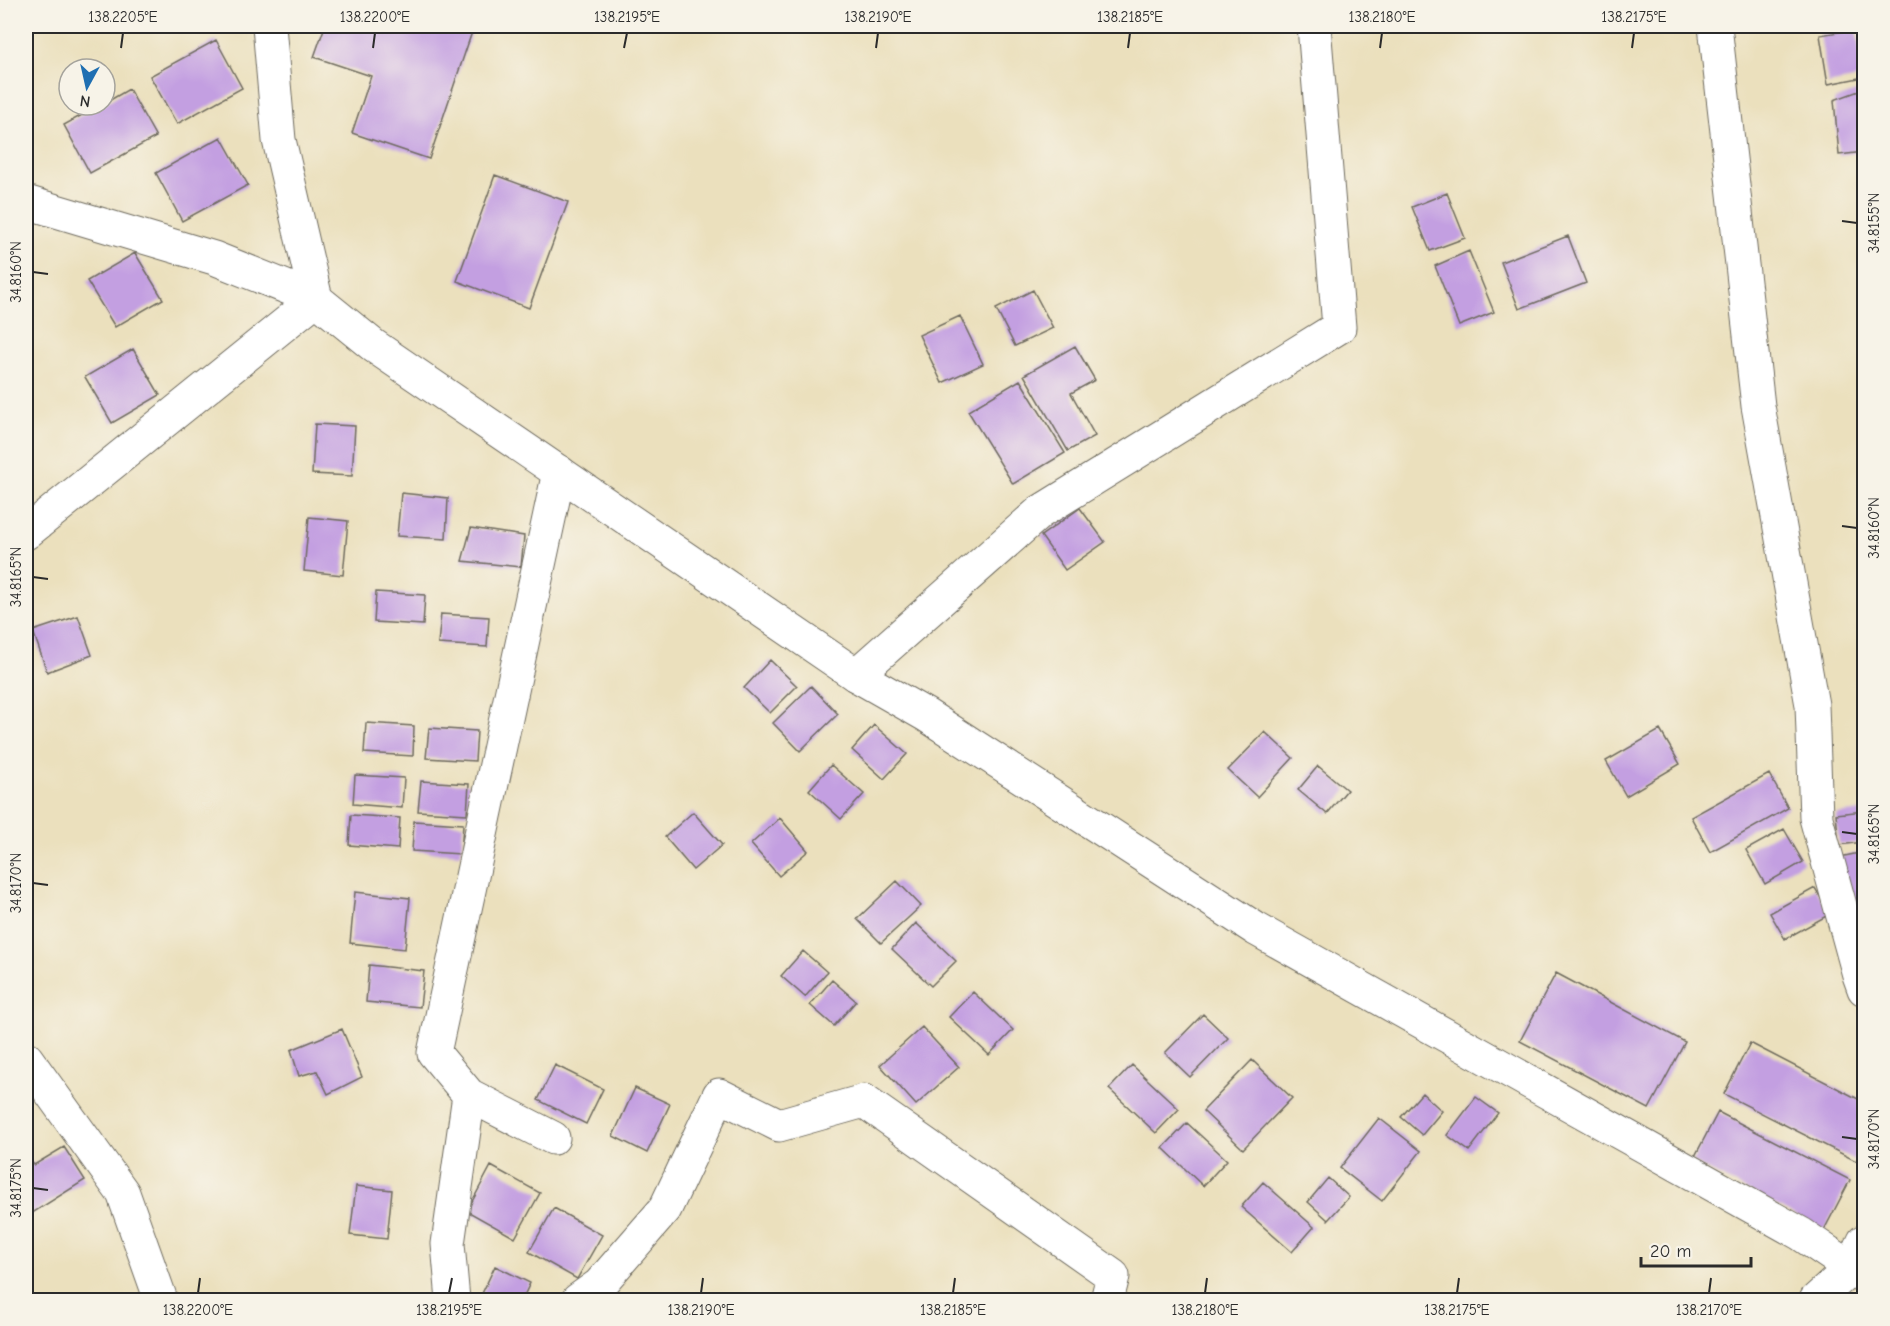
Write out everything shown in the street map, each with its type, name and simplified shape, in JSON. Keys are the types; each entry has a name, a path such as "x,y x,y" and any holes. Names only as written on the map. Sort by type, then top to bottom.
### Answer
{"street":[{"path":"268,26 279,140 316,299"},
{"path":"856,675 1040,512 1339,327 1314,26"},
{"path":"1715,26 1758,406 1812,705 1816,818 1864,989"},
{"path":"26,202 214,258 316,299 374,346 856,675 926,715 1256,929 1801,1234 1860,1261 1816,1300"},
{"path":"26,533 316,299"},
{"path":"553,1138 469,1095 434,1053 559,472"},
{"path":"26,1058 123,1193 161,1300"},
{"path":"453,1300 448,1244 469,1095"},
{"path":"578,1300 599,1285 665,1209 719,1095 779,1125 864,1101 1113,1276 1107,1300"}],"building":[{"path":"325,26 474,26 429,159 352,133 371,76 314,57"},
{"path":"1856,29 1864,77 1828,84 1820,35"},
{"path":"216,40 242,88 177,124 150,76"},
{"path":"129,89 156,137 90,173 64,125 78,117 117,117 117,96"},
{"path":"1864,89 1864,152 1839,155 1834,100"},
{"path":"221,137 248,185 182,221 156,173"},
{"path":"495,175 568,202 529,308 457,281"},
{"path":"1447,193 1465,238 1430,251 1412,207"},
{"path":"1568,236 1586,283 1519,309 1501,262"},
{"path":"1469,251 1494,312 1459,326 1435,266"},
{"path":"135,253 163,299 115,327 87,281"},
{"path":"1033,290 1053,328 1015,346 996,309"},
{"path":"960,316 983,364 942,383 919,335"},
{"path":"1075,346 1095,380 1071,393 1095,436 1068,451 1024,375"},
{"path":"133,349 160,395 112,423 85,377"},
{"path":"1020,380 1065,453 1013,484 968,411"},
{"path":"315,424 355,426 352,476 312,474"},
{"path":"401,493 448,498 446,539 397,536"},
{"path":"1080,508 1105,542 1065,570 1041,536"},
{"path":"309,517 348,521 343,575 304,571"},
{"path":"471,528 524,536 521,567 462,561"},
{"path":"376,592 425,595 423,625 374,622"},
{"path":"441,614 489,617 487,647 438,644"},
{"path":"78,616 92,655 47,672 33,631"},
{"path":"770,660 797,686 770,713 744,688"},
{"path":"811,686 838,714 800,751 773,723"},
{"path":"366,723 414,726 413,756 364,753"},
{"path":"874,725 907,754 884,779 852,750"},
{"path":"429,728 477,731 475,761 426,758"},
{"path":"1660,730 1680,764 1626,796 1606,761"},
{"path":"1265,732 1293,758 1257,797 1228,770"},
{"path":"831,765 864,794 841,819 809,790"},
{"path":"1318,766 1347,790 1327,814 1298,790"},
{"path":"1769,774 1788,808 1710,852 1691,817"},
{"path":"355,775 404,778 402,808 353,804"},
{"path":"421,781 469,784 467,814 418,811"},
{"path":"1864,811 1864,842 1839,845 1836,814"},
{"path":"693,812 722,845 693,870 665,837"},
{"path":"351,815 400,818 398,849 349,845"},
{"path":"780,818 808,851 779,876 751,844"},
{"path":"414,821 463,824 461,854 412,851"},
{"path":"1784,829 1803,862 1765,884 1746,850"},
{"path":"1864,852 1864,953 1835,858"},
{"path":"897,881 921,906 881,943 857,919"},
{"path":"1815,888 1830,914 1785,939 1770,913"},
{"path":"355,892 410,898 405,949 350,943"},
{"path":"916,923 956,961 931,986 892,949"},
{"path":"803,951 827,972 805,997 781,976"},
{"path":"369,965 424,971 420,1007 366,1002"},
{"path":"1556,973 1685,1042 1649,1109 1520,1041"},
{"path":"832,980 856,1001 834,1026 810,1005"},
{"path":"973,992 1013,1030 989,1055 949,1017"},
{"path":"1203,1014 1228,1038 1190,1077 1165,1053"},
{"path":"922,1027 959,1067 916,1105 880,1065"},
{"path":"342,1029 362,1077 328,1094 317,1071 299,1076 291,1050"},
{"path":"1750,1043 1864,1102 1864,1144 1856,1161 1724,1094"},
{"path":"1252,1060 1292,1098 1243,1149 1203,1111"},
{"path":"555,1065 603,1089 586,1124 538,1100"},
{"path":"1132,1065 1179,1109 1156,1133 1109,1089"},
{"path":"635,1088 670,1104 647,1153 613,1136"},
{"path":"1422,1093 1442,1111 1422,1135 1401,1117"},
{"path":"1476,1097 1498,1113 1469,1151 1447,1135"},
{"path":"1718,1112 1850,1180 1824,1230 1692,1162"},
{"path":"1379,1118 1421,1151 1382,1201 1340,1168"},
{"path":"1187,1123 1227,1160 1203,1186 1163,1148"},
{"path":"64,1147 85,1180 26,1217 26,1156 34,1165"},
{"path":"491,1166 540,1193 515,1238 467,1211"},
{"path":"1328,1178 1349,1197 1328,1220 1308,1202"},
{"path":"1263,1182 1314,1227 1292,1252 1241,1207"},
{"path":"356,1186 392,1190 387,1239 350,1235"},
{"path":"554,1208 602,1235 577,1279 529,1252"},
{"path":"26,1262 33,1275 26,1280"},
{"path":"495,1266 530,1283 522,1300 479,1300"}]}
